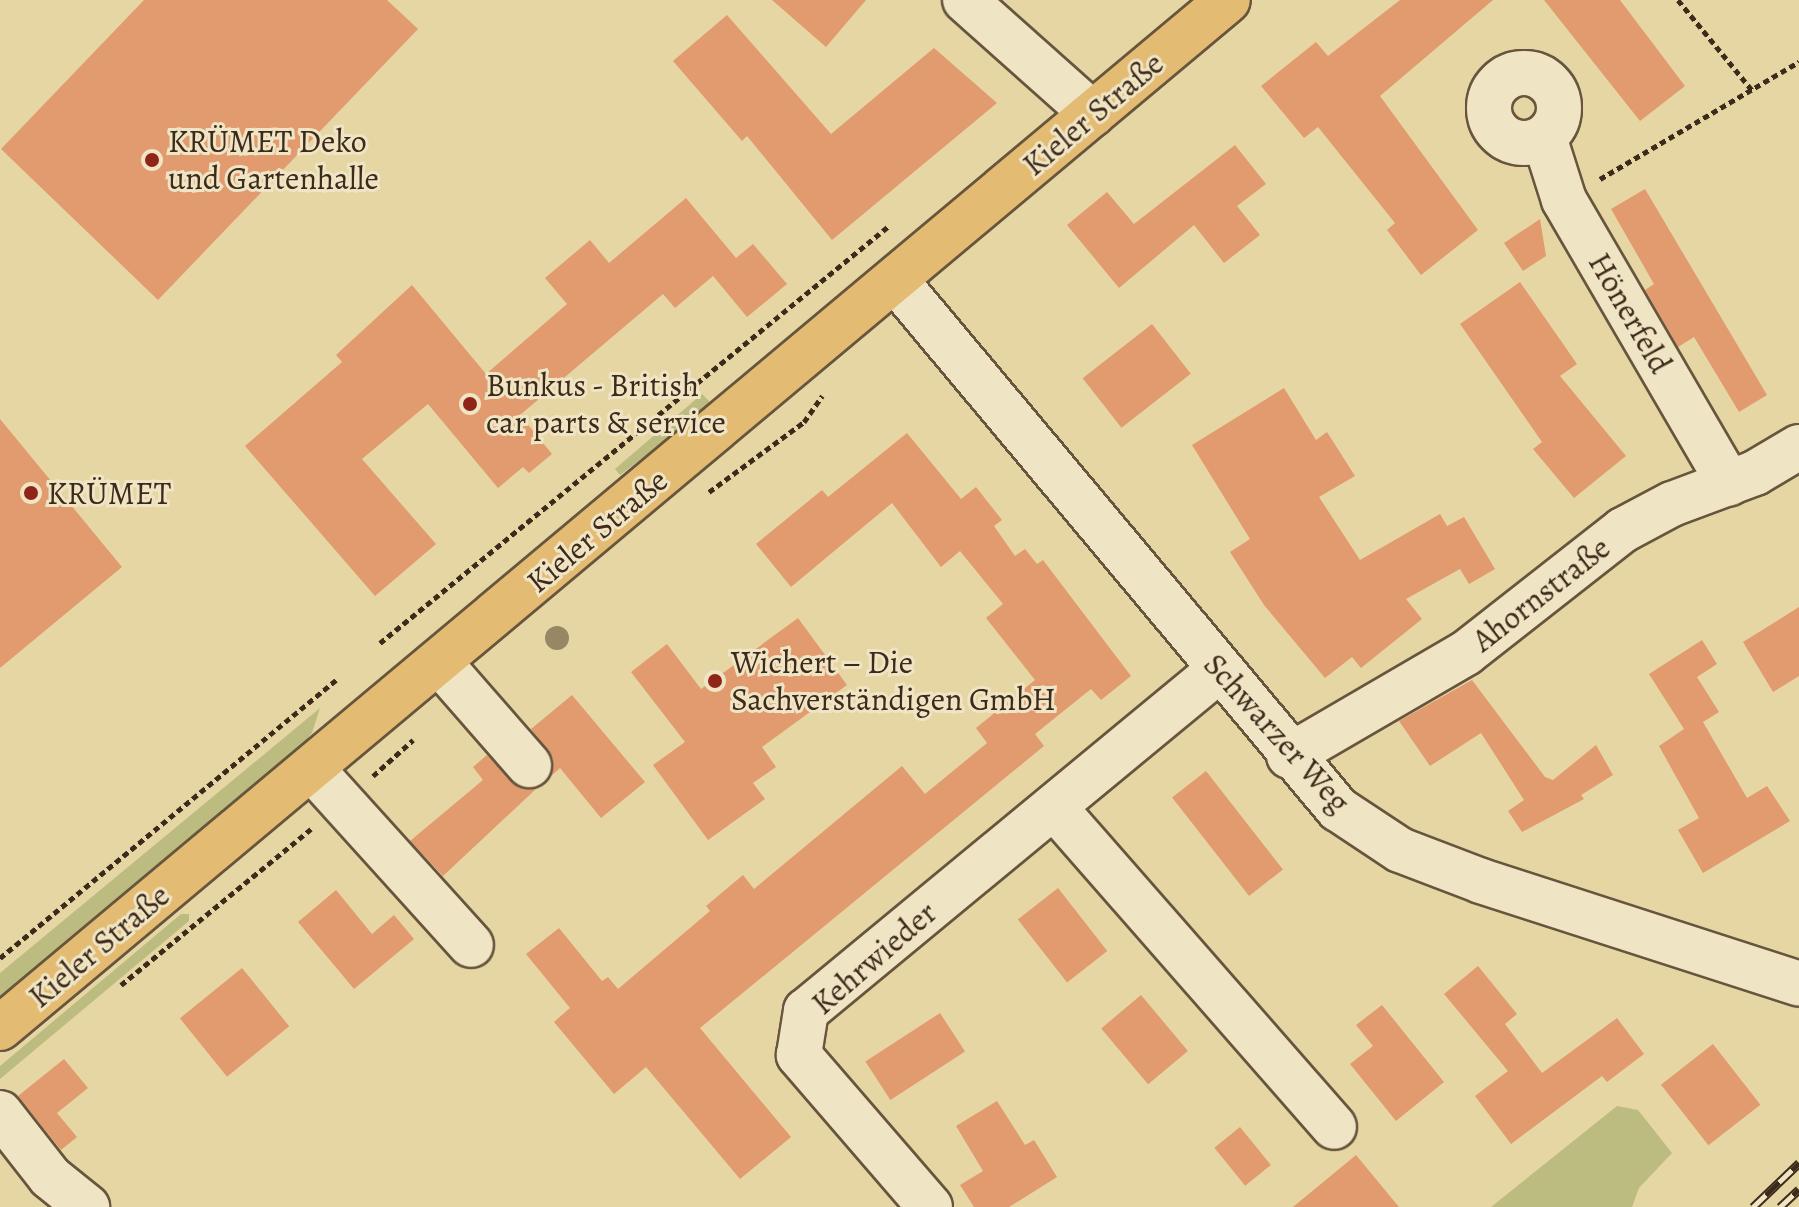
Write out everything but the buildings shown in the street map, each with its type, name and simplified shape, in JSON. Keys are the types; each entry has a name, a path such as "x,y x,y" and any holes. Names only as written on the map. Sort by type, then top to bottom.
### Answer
{"main road":[{"name":"Kieler Straße","path":"0,1028 1228,0"}],"street":[{"path":"965,0 1093,114"},
{"name":"Hönerfeld","path":"1544,137 1564,200 1729,483"},
{"name":"Schwarzer Weg","path":"896,281 1289,756 1338,809 1400,850 1481,881 1799,984"},
{"name":"Ahornstraße","path":"1289,756 1466,653 1623,530 1729,483 1799,447"},
{"path":"439,662 529,765"},
{"name":"Kehrwieder","path":"930,1207 799,1055 806,1011 1219,670"},
{"path":"312,769 471,945"},
{"path":"1054,807 1334,1127"},
{"path":"0,1113 50,1177 87,1207"}],"path":[{"path":"1678,0 1752,90"},
{"path":"1564,200 1799,62"},
{"path":"380,643 895,221"},
{"path":"0,958 338,678"}],"shaded area":[{"path":"702,394 713,405 620,475 615,469"},
{"path":"320,708 312,733 290,759 0,1003 0,973"},
{"path":"181,914 189,914 189,921 0,1079 0,1066"},
{"path":"1617,1106 1638,1110 1672,1153 1639,1188 1632,1207 1491,1207"}],"railway":[{"path":"1753,1207 1799,1163"},
{"path":"1780,1207 1799,1189"}],"place":[{"name":"KRÜMET Deko und Gartenhalle","path":"152,160"},
{"name":"Bunkus - British car parts & service","path":"470,404"},
{"name":"KRÜMET","path":"31,493"},
{"name":"Wichert – Die Sachverständigen GmbH","path":"715,681"}]}
